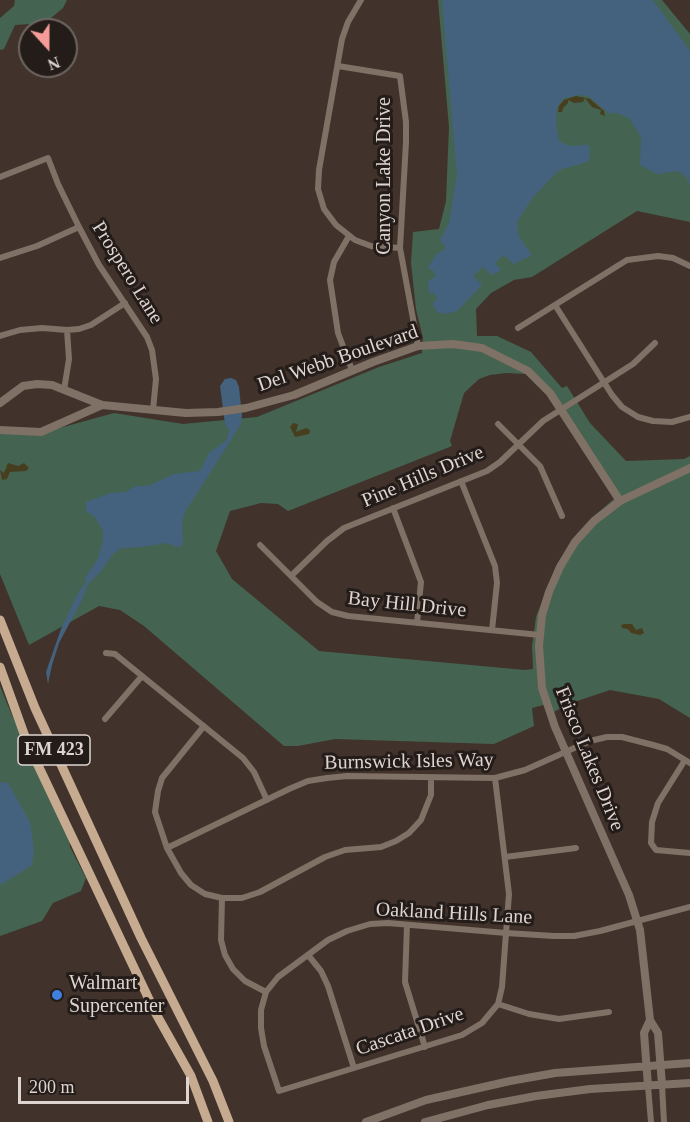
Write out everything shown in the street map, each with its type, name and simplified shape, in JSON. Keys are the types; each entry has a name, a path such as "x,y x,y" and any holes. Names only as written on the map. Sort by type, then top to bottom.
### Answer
{"main road":[{"name":"FM 423","path":"0,620 35,708 113,878 213,1081 229,1122"},
{"name":"FM 423","path":"0,668 27,742 155,1012 191,1076 208,1122"},
{"path":"95,886 113,878"},
{"path":"155,1012 173,1003"}],"street":[{"path":"361,0 348,22 319,170 318,189 324,208 336,225 355,240 371,246 399,248"},
{"name":"Canyon Lake Drive","path":"338,66 400,76 406,122 406,142 399,248 418,346"},
{"name":"Prospero Lane","path":"0,177 48,158 58,184 99,265 147,337 152,350 156,379 153,410"},
{"path":"0,258 37,246 79,227"},
{"path":"350,236 334,262 330,280 338,333 352,370"},
{"path":"518,328 627,260 658,256 673,258 690,266"},
{"path":"0,336 31,328 67,330 91,325 125,303"},
{"path":"555,305 619,404 642,418 668,422 690,417"},
{"path":"64,390 69,358 67,330"},
{"name":"Pine Hills Drive","path":"291,576 344,528 487,471 500,462 543,421 633,364 655,343"},
{"name":"Del Webb Boulevard","path":"0,403 23,386 52,385 102,405 186,413 218,412 246,408 294,395 352,370 418,346 453,344 482,348 528,371 550,393 620,501"},
{"name":"Del Webb Boulevard","path":"0,430 41,432 102,405"},
{"path":"498,424 540,466 562,516"},
{"name":"Frisco Lakes Drive","path":"664,1122 658,1033 650,1020 646,969 637,921 629,895 555,727 542,687 540,635 542,615 551,588 574,542 594,521 620,501 690,468"},
{"path":"461,481 495,566 492,630"},
{"path":"393,508 421,582 417,623"},
{"name":"Bay Hill Drive","path":"260,545 318,602 332,612 348,616 540,635"},
{"path":"106,653 115,654 243,758 254,772 267,800"},
{"path":"105,719 142,676"},
{"path":"204,726 170,767 158,791 155,812 167,849 191,885 205,894 222,898 242,898 260,892 325,857 345,850 381,847 396,841 409,833 421,820 431,795 431,779"},
{"name":"Burnswick Isles Way","path":"167,849 308,781 347,776 431,779 495,778 525,770 590,741 607,737 622,737 660,747 688,762"},
{"path":"688,762 658,803 652,822 651,843 653,847 662,850 690,853"},
{"path":"495,778 509,894 502,987 498,1004 529,1014 559,1019 609,1012"},
{"path":"505,857 576,848"},
{"path":"222,898 221,940 225,956 232,969 245,981 266,992"},
{"name":"Oakland Hills Lane","path":"266,992 278,977 328,940 369,924 574,936 690,907"},
{"path":"407,925 405,982 425,1047"},
{"path":"308,955 321,971 328,986 354,1068"},
{"name":"Cascata Drive","path":"266,992 261,1010 261,1028 264,1046 279,1091 462,1035 482,1023 498,1004"},
{"name":"Frisco Lakes Drive","path":"650,1020 644,1033 651,1122"},
{"path":"366,1122 426,1100 510,1080 555,1073 690,1063"},
{"path":"425,1122 488,1105 536,1096 590,1089 690,1083"}],"green space":[{"path":"15,0 67,0 63,8 51,18 18,18 18,25 15,25 4,49 0,50 0,18 14,6"},
{"path":"438,0 662,0 690,34 690,222 637,211 532,277 514,280 491,293 476,309 477,336 497,336 531,352 562,388 567,386 590,423 626,461 684,459 690,456 690,718 659,699 610,690 568,704 554,712 551,703 532,708 534,726 494,744 335,739 298,746 284,746 144,626 120,610 99,606 29,645 0,574 0,434 21,434 56,429 114,413 183,424 257,417 379,367 422,353 423,338 416,309 411,263 413,232 439,229 446,201 449,127","holes":["526,374 549,397 615,498 593,517 571,542 556,566 536,617 532,646 533,669 319,651 232,579 216,551 230,511 261,503 278,504 288,511 452,446 450,441 464,393 479,379 490,375"]},
{"path":"0,686 69,838 70,847 86,878 81,891 53,903 42,921 0,936"}],"sand":[{"path":"576,96 590,99 604,111 605,116 600,114 601,110 592,107 585,98 583,102 574,103 568,100 562,112 558,112 564,100"},
{"path":"293,423 298,424 296,432 306,428 310,430 309,434 295,437 290,427"},
{"path":"8,463 18,466 24,463 29,468 26,471 10,472 7,479 2,480 0,470 4,473"},
{"path":"632,624 636,630 642,628 644,633 640,635 631,633 628,629 622,628 621,625"}],"water":[{"path":"442,0 653,0 690,51 690,186 687,178 678,171 657,174 640,165 641,137 629,118 617,113 609,113 588,96 578,95 564,98 557,107 556,123 559,141 569,146 589,145 590,158 587,162 556,173 533,197 517,222 519,237 532,255 514,264 503,255 495,263 501,270 492,275 483,267 473,276 482,285 457,311 445,314 438,312 432,304 438,298 433,292 430,294 428,281 436,276 432,269 429,270 429,266 436,255 446,248 440,240 449,223 457,175"},
{"path":"225,379 236,380 239,387 241,424 185,512 182,521 183,545 179,547 166,543 122,548 114,553 88,584 59,643 48,684 46,672 61,629 77,595 86,582 85,578 97,561 103,540 103,531 95,517 86,511 86,502 110,493 125,492 136,486 148,486 174,474 200,471 209,453 227,440 229,430 225,424 220,386"},
{"path":"0,782 8,783 30,822 34,850 32,865 0,885"}],"place":[{"name":"Walmart Supercenter","path":"57,995"}]}
